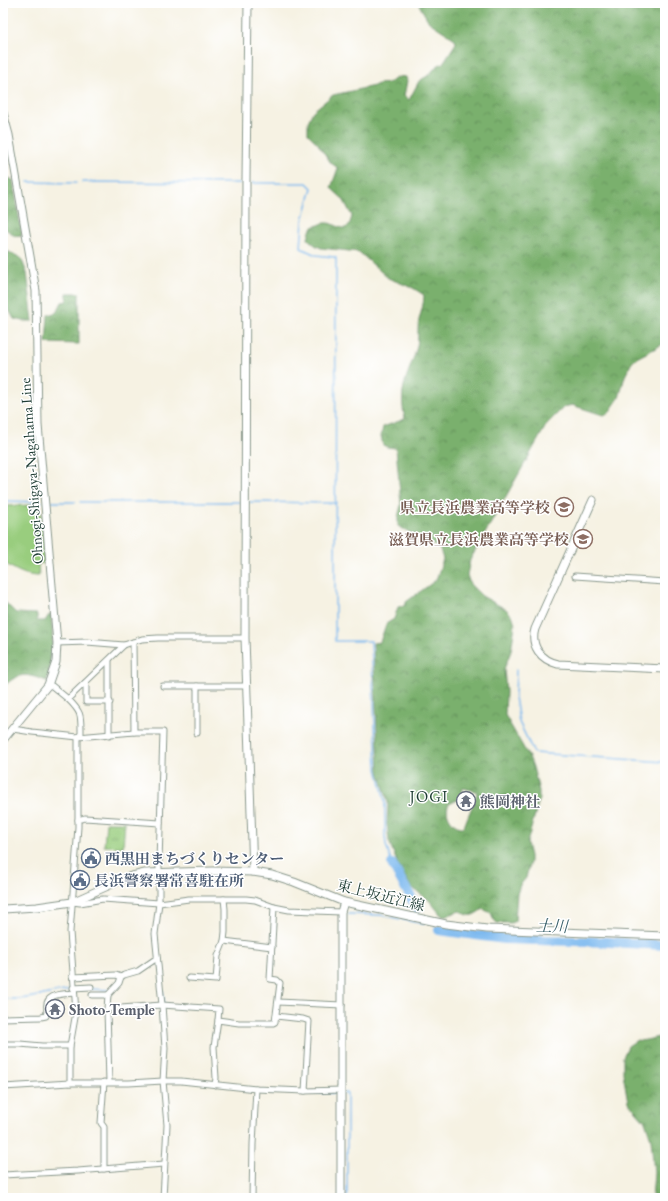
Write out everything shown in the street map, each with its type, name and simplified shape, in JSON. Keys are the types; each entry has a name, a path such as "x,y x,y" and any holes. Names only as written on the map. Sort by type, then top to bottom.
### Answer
{"street":[{"path":"248,3 245,638 253,872"},
{"name":"Ohnogi-Shigaya-Nagahama Line","path":"3,114 9,135 36,291 38,425 57,643 56,662 48,685 3,740"},
{"path":"593,500 535,629 534,637 537,649 545,659 558,664 665,669"},
{"path":"574,576 665,582"},
{"path":"57,643 87,642 124,645 142,639 158,638 245,638"},
{"path":"133,642 134,732"},
{"path":"68,699 124,645"},
{"path":"109,661 109,735"},
{"path":"85,683 86,702 110,702"},
{"path":"48,685 52,686 68,699 80,713 81,734 78,737 78,820 70,932 72,977 76,1012 70,1046 70,1083"},
{"path":"163,686 246,686"},
{"path":"197,686 197,733"},
{"path":"13,728 32,732 78,737 134,732 163,732 159,903 155,934 163,1005 165,1048 163,1081 167,1125 163,1198"},
{"path":"78,820 85,818 160,823"},
{"name":"東上坂近江線","path":"3,909 37,907 72,902 128,877 145,873 253,872 272,875 294,882 344,902 456,926 487,929 665,936"},
{"path":"98,890 102,899"},
{"path":"72,902 80,903 102,899 159,903 189,899 255,900 288,910 341,912"},
{"path":"189,978 216,980 218,956 224,942 226,909 224,899"},
{"path":"341,1198 341,912 344,902"},
{"path":"218,1020 239,1023 273,1024 275,1022 280,983 277,980 270,979 274,907"},
{"path":"224,942 272,947"},
{"path":"72,977 116,975 120,977 138,971 157,958"},
{"path":"104,1169 104,1127 101,1123 106,1082 108,995 119,983 120,977"},
{"path":"3,1018 46,1016 47,1004 50,998 74,990 91,987"},
{"path":"92,994 108,995"},
{"path":"278,1002 342,1005"},
{"path":"107,1009 163,1005 219,1009 214,1047 216,1083"},
{"path":"276,1016 303,1019 309,1022 305,1091"},
{"path":"3,1044 70,1046"},
{"path":"3,1088 70,1083 182,1081 216,1083 256,1089 341,1092"},
{"path":"252,1198 256,1089"},
{"path":"3,1175 164,1164"}],"green space":[{"path":"418,3 665,3 665,343 633,360 625,376 619,398 608,414 603,415 572,405 564,407 547,424 470,560 467,575 470,584 482,596 507,610 513,617 515,625 511,651 504,669 506,692 505,715 530,759 539,791 539,800 527,843 530,861 526,878 520,885 517,894 515,921 511,923 497,923 491,913 483,909 472,915 467,915 460,911 445,916 441,915 429,900 411,887 398,865 389,841 387,824 388,802 379,772 373,643 380,642 386,624 394,619 398,607 406,605 406,602 436,580 443,559 440,550 437,547 398,526 398,517 401,505 396,448 383,445 381,436 383,427 405,419 402,399 404,384 417,347 418,324 424,295 413,288 388,278 359,252 321,248 308,239 312,228 323,223 330,223 342,228 348,227 352,216 343,199 331,188 338,168 331,163 318,144 308,134 308,122 313,111 333,95 388,83 401,77 406,77 407,81 404,96 409,100 419,81 443,63 456,43 455,39 429,22","holes":["463,788 476,791 476,797 464,827 454,824 448,815 448,805 458,800"]},
{"path":"4,177 13,180 22,235 15,236 3,227"},
{"path":"3,249 21,258 27,273 33,321 14,319 3,299"},
{"path":"67,293 79,293 79,344 46,343 48,315 57,312 62,302 67,301"},
{"path":"36,505 41,512 44,563 38,564 39,576 20,572 3,562 3,506"},
{"path":"3,600 16,613 37,614 37,621 45,621 49,615 51,615 52,648 51,664 47,681 24,675 14,678 3,687"},
{"path":"106,822 125,822 123,847 104,846"},
{"path":"659,1037 665,1039 665,1198 652,1198 654,1173 651,1139 645,1121 628,1102 623,1073 623,1057 628,1046 637,1040"}],"waterway":[{"path":"28,182 76,183"},
{"path":"82,182 240,183"},
{"path":"252,183 307,183 312,188 303,220 301,248 316,255 336,258 335,641 371,641 377,769 385,801 386,845 392,864"},
{"path":"3,501 42,502"},
{"path":"50,502 76,502"},
{"path":"80,502 241,502"},
{"path":"250,502 336,503"},
{"path":"516,670 515,697 519,722 534,753 665,762"},
{"name":"土川","path":"392,864 417,908"},
{"path":"348,914 381,915 424,924"},
{"name":"土川","path":"439,930 505,939 665,945"},
{"path":"90,989 110,990"},
{"path":"3,998 29,998 72,990"},
{"path":"163,992 164,1004"},
{"path":"312,1093 338,1093"},
{"path":"344,1093 347,1093 347,1198"}],"place":[{"name":"県立長浜農業高等学校","path":"564,507"},
{"name":"滋賀県立長浜農業高等学校","path":"583,539"},
{"name":"熊岡神社","path":"466,801"},
{"name":"西黒田まちづくりセンター","path":"91,858"},
{"name":"長浜警察署常喜駐在所","path":"80,880"},
{"name":"Shoto-Temple","path":"55,1009"}],"district":[{"name":"JOGI","path":"429,796"}]}
